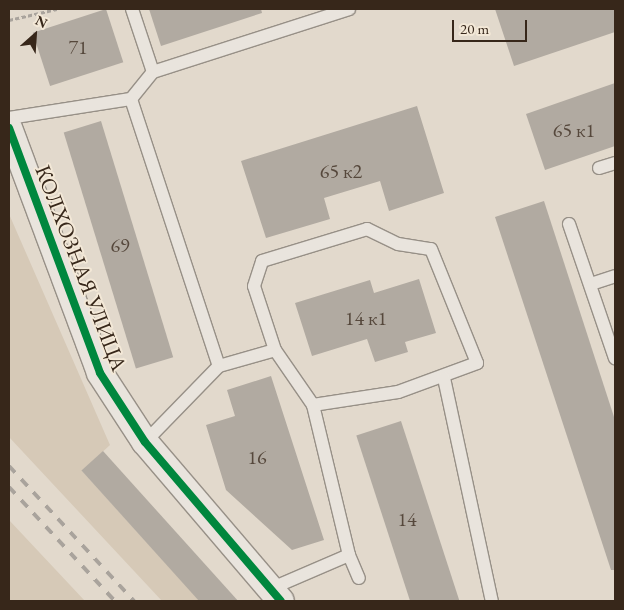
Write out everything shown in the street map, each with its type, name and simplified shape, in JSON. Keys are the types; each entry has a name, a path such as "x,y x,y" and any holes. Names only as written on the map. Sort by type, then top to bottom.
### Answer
{"street":[{"name":"КОЛХОЗНАЯ УЛИЦА","path":"9,128 100,373 145,442 276,595"}],"lane":[{"path":"132,9 153,72"},
{"path":"9,118 131,98 153,72 348,9"},
{"path":"131,98 219,366"},
{"path":"599,168 615,163"},
{"path":"569,224 615,358"},
{"path":"313,405 398,392 444,378 477,363 431,249 398,244 367,229 262,261 254,286 275,350 313,405 349,555 360,578"},
{"path":"591,284 615,276"},
{"path":"145,442 219,366 275,350"},
{"path":"444,378 492,601"},
{"path":"276,595 349,555"}],"path":[{"path":"9,20 57,9"}],"shaded area":[{"path":"9,214 110,445 82,471 200,601 162,601 9,437"},
{"path":"9,520 85,601 9,601"}],"building":[{"path":"106,9 123,62 50,86 33,33"},
{"path":"149,9 261,9 262,13 161,46"},
{"path":"495,9 615,9 615,32 514,66"},
{"path":"615,83 615,146 545,170 526,114"},
{"path":"417,106 444,193 389,211 380,181 324,198 330,219 266,238 241,161"},
{"path":"101,121 173,357 136,369 64,132"},
{"path":"544,201 615,420 615,570 611,570 495,217"},
{"path":"419,279 436,333 405,342 408,352 375,362 367,339 312,356 295,303 370,280 374,293"},
{"path":"271,376 324,540 292,550 226,490 206,425 235,416 227,390"},
{"path":"401,421 459,601 410,601 356,436"},
{"path":"103,451 238,601 199,601 81,470"}],"railway":[{"path":"9,466 134,601"},
{"path":"9,487 115,601"}],"cycle path":[{"path":"9,128 100,373 145,442 281,601"}]}
